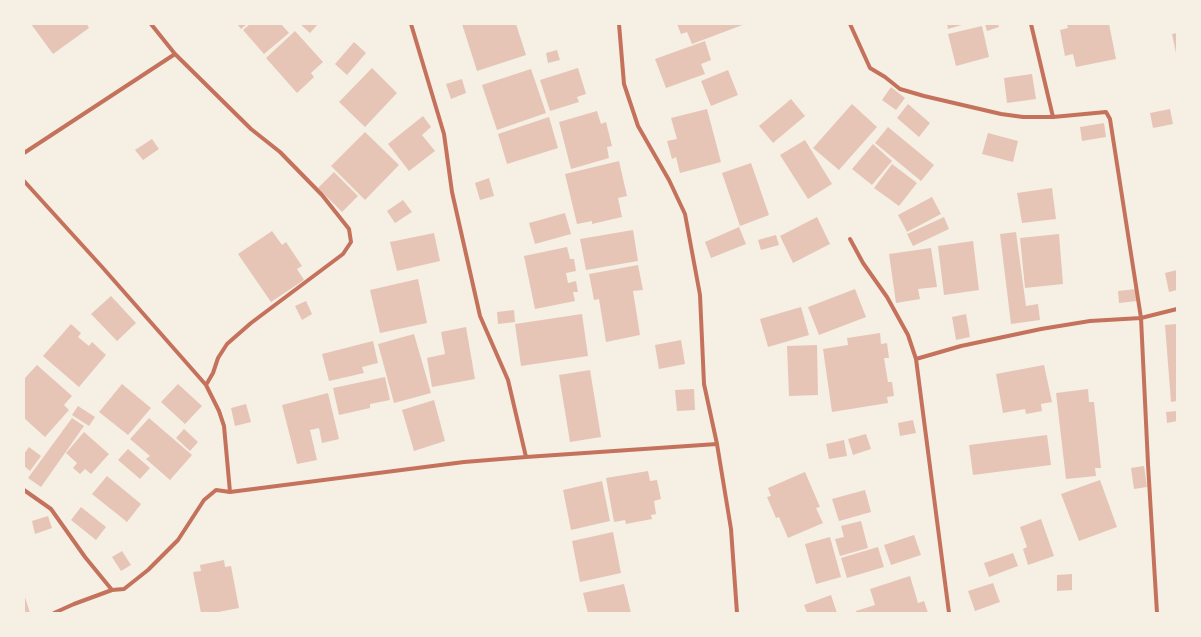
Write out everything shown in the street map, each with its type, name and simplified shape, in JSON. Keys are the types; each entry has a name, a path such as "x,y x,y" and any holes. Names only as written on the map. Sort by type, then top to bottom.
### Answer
{"street":[{"path":"151,24 175,54 252,129 280,152 322,195 349,228 351,242 343,254 251,323 227,344 218,358 213,373 206,385"},
{"path":"411,24 444,134 452,192 480,316 508,380 526,457"},
{"path":"619,24 624,84 638,126 670,180 685,214 700,295 704,384 717,444 731,529 737,613"},
{"path":"850,24 870,68 885,77 900,89 1001,114 1023,117 1053,117 1106,112 1110,119 1141,318 1157,613"},
{"path":"1031,24 1053,117"},
{"path":"24,153 175,54"},
{"path":"24,181 206,385 219,410 224,426 230,492"},
{"path":"850,239 863,263 887,297 908,335 916,359 949,613"},
{"path":"916,359 961,346 1041,329 1090,320 1141,318 1177,309"},
{"path":"54,613 112,590 124,589 148,570 178,540 204,500 216,490 230,492 464,462 717,444"},
{"path":"24,490 51,509 85,557 112,590"}],"building":[{"path":"31,24 87,24 89,28 53,54"},
{"path":"237,24 247,24 241,29"},
{"path":"250,24 281,24 289,33 264,54 243,30"},
{"path":"300,24 318,24 310,33"},
{"path":"462,24 516,24 526,55 477,71"},
{"path":"677,24 745,24 692,44 687,32 681,34"},
{"path":"947,24 965,24 948,29"},
{"path":"985,24 998,24 999,27 987,31"},
{"path":"1067,24 1109,24 1116,59 1076,67 1073,54 1065,56 1060,30 1068,28"},
{"path":"982,26 989,57 956,66 948,34"},
{"path":"295,31 323,62 311,73 314,77 297,93 266,58"},
{"path":"1177,33 1177,53 1176,53 1172,34"},
{"path":"705,41 711,60 701,64 705,74 666,88 655,59"},
{"path":"354,42 366,53 347,75 335,64"},
{"path":"557,50 560,60 548,63 546,53"},
{"path":"372,68 397,93 365,127 339,102"},
{"path":"578,68 586,94 577,97 579,102 550,111 540,80"},
{"path":"531,69 546,113 497,130 482,85"},
{"path":"728,70 738,95 711,106 701,81"},
{"path":"1032,74 1036,99 1007,103 1004,78"},
{"path":"462,79 466,93 451,99 446,84"},
{"path":"891,87 905,98 896,110 882,100"},
{"path":"791,99 805,116 773,143 759,126"},
{"path":"852,104 877,127 839,170 813,148"},
{"path":"908,104 930,123 919,137 897,118"},
{"path":"707,109 721,162 680,173 676,157 672,159 667,141 677,139 671,118"},
{"path":"1170,109 1173,124 1153,128 1150,113"},
{"path":"597,111 601,124 606,122 612,146 607,147 609,158 571,169 559,122"},
{"path":"423,116 431,127 422,135 435,151 409,171 388,144"},
{"path":"549,117 558,148 507,164 498,134"},
{"path":"1104,123 1106,137 1082,141 1080,127"},
{"path":"888,127 934,165 921,181 875,143"},
{"path":"365,132 399,165 365,200 331,166"},
{"path":"988,133 1018,141 1013,162 982,154"},
{"path":"152,139 159,149 143,160 135,150"},
{"path":"805,140 832,184 808,199 780,155"},
{"path":"873,144 892,161 872,185 852,169"},
{"path":"619,161 627,196 618,198 622,217 592,224 592,221 577,224 565,174"},
{"path":"751,163 769,215 740,226 722,173"},
{"path":"892,164 917,183 899,206 874,188"},
{"path":"334,172 358,196 342,212 318,188"},
{"path":"489,178 494,196 480,200 475,183"},
{"path":"1052,188 1056,219 1022,223 1017,193"},
{"path":"932,197 941,214 907,232 898,215"},
{"path":"403,200 412,212 395,223 387,211"},
{"path":"565,213 571,234 535,244 529,223"},
{"path":"817,217 830,244 793,263 780,236"},
{"path":"944,217 949,229 913,246 907,234"},
{"path":"739,227 746,244 711,258 705,242"},
{"path":"633,230 638,261 586,270 580,239"},
{"path":"272,231 282,245 286,242 302,266 297,269 304,280 271,302 238,254"},
{"path":"1016,232 1026,306 1038,304 1040,320 1011,324 1000,234"},
{"path":"434,233 440,261 397,271 390,242"},
{"path":"1059,234 1063,284 1025,288 1020,238"},
{"path":"776,235 779,245 761,250 758,240"},
{"path":"973,241 979,290 944,295 938,246"},
{"path":"567,247 570,259 574,259 576,271 566,273 568,283 576,281 578,292 573,292 575,301 535,309 524,256"},
{"path":"931,248 937,287 918,289 920,299 896,303 889,254"},
{"path":"638,265 643,290 633,291 640,335 606,342 599,299 594,300 589,274"},
{"path":"1177,270 1177,290 1169,292 1165,273"},
{"path":"418,279 427,323 380,333 370,290"},
{"path":"855,289 866,317 819,335 808,307"},
{"path":"1136,289 1137,301 1119,303 1118,291"},
{"path":"111,296 136,323 117,341 91,314"},
{"path":"306,301 312,314 302,320 295,306"},
{"path":"801,307 809,335 768,347 760,319"},
{"path":"514,310 515,322 498,324 497,312"},
{"path":"582,314 588,356 521,366 515,324"},
{"path":"966,314 970,337 956,340 952,317"},
{"path":"71,324 81,333 78,337 89,346 92,342 106,355 79,387 43,356"},
{"path":"1177,324 1177,401 1171,402 1165,325"},
{"path":"466,327 475,379 432,387 427,358 445,354 441,332"},
{"path":"880,333 881,344 887,343 889,358 884,358 888,382 892,382 894,396 887,397 888,403 832,412 823,349 848,345 847,338"},
{"path":"414,334 431,393 394,403 378,344"},
{"path":"681,340 685,364 659,369 655,345"},
{"path":"373,341 378,363 362,367 364,373 329,381 322,354"},
{"path":"817,345 818,395 789,396 787,346"},
{"path":"37,365 72,396 64,405 69,410 45,437 24,418 24,379"},
{"path":"1044,365 1052,402 1041,404 1042,411 1026,414 1025,409 1003,413 996,374"},
{"path":"590,370 601,437 570,442 559,375"},
{"path":"385,377 390,400 370,404 370,408 339,415 333,388"},
{"path":"122,384 151,408 128,435 99,412"},
{"path":"178,384 202,406 185,424 161,402"},
{"path":"694,389 695,410 677,411 675,390"},
{"path":"1088,389 1089,402 1094,402 1101,468 1095,468 1096,476 1066,479 1056,393"},
{"path":"328,393 339,439 322,443 319,428 310,430 317,460 297,464 282,405"},
{"path":"434,400 445,441 414,451 402,410"},
{"path":"246,404 251,422 235,426 231,408"},
{"path":"78,406 95,417 89,426 72,415"},
{"path":"1177,411 1177,421 1167,423 1166,412"},
{"path":"72,418 84,426 41,487 28,478"},
{"path":"149,418 192,455 170,480 146,459 150,456 130,439"},
{"path":"913,420 916,433 900,436 898,423"},
{"path":"184,429 198,442 190,451 176,438"},
{"path":"84,432 109,454 91,474 85,469 80,474 73,468 77,463 66,453"},
{"path":"866,434 871,449 853,455 848,439"},
{"path":"1047,435 1051,465 973,475 969,445"},
{"path":"844,440 847,456 829,459 826,444"},
{"path":"29,447 41,456 30,471 24,466 24,454"},
{"path":"128,449 150,468 140,479 118,460"},
{"path":"1144,466 1147,487 1134,489 1131,468"},
{"path":"648,471 650,481 657,480 661,499 654,501 656,514 651,515 652,519 626,524 625,520 614,522 606,478"},
{"path":"805,472 820,507 816,508 823,523 788,538 779,517 776,518 767,497 771,496 768,488"},
{"path":"107,476 141,504 127,522 92,494"},
{"path":"1100,480 1117,527 1079,541 1061,494"},
{"path":"602,481 610,521 571,530 563,490"},
{"path":"865,490 871,512 839,521 832,499"},
{"path":"81,507 106,527 96,540 71,520"},
{"path":"48,516 52,528 35,534 32,521"},
{"path":"1041,519 1054,556 1028,565 1023,549 1027,547 1020,527"},
{"path":"861,521 868,548 840,556 835,539 844,537 841,526"},
{"path":"613,532 621,573 580,582 572,541"},
{"path":"914,535 921,555 891,565 884,545"},
{"path":"830,537 841,577 816,584 805,544"},
{"path":"878,547 884,567 847,578 841,558"},
{"path":"122,551 131,565 121,571 112,557"},
{"path":"1013,553 1018,566 989,577 984,563"},
{"path":"224,560 225,567 231,566 239,608 213,613 201,613 193,572 201,571 200,565"},
{"path":"1072,574 1072,590 1057,591 1057,575"},
{"path":"910,576 918,603 924,601 928,613 856,613 856,611 875,605 870,589"},
{"path":"993,583 1000,602 975,611 968,591"},
{"path":"624,584 631,613 588,613 583,593"},
{"path":"24,594 30,613 24,613"},
{"path":"831,595 837,613 807,613 804,605"}]}
